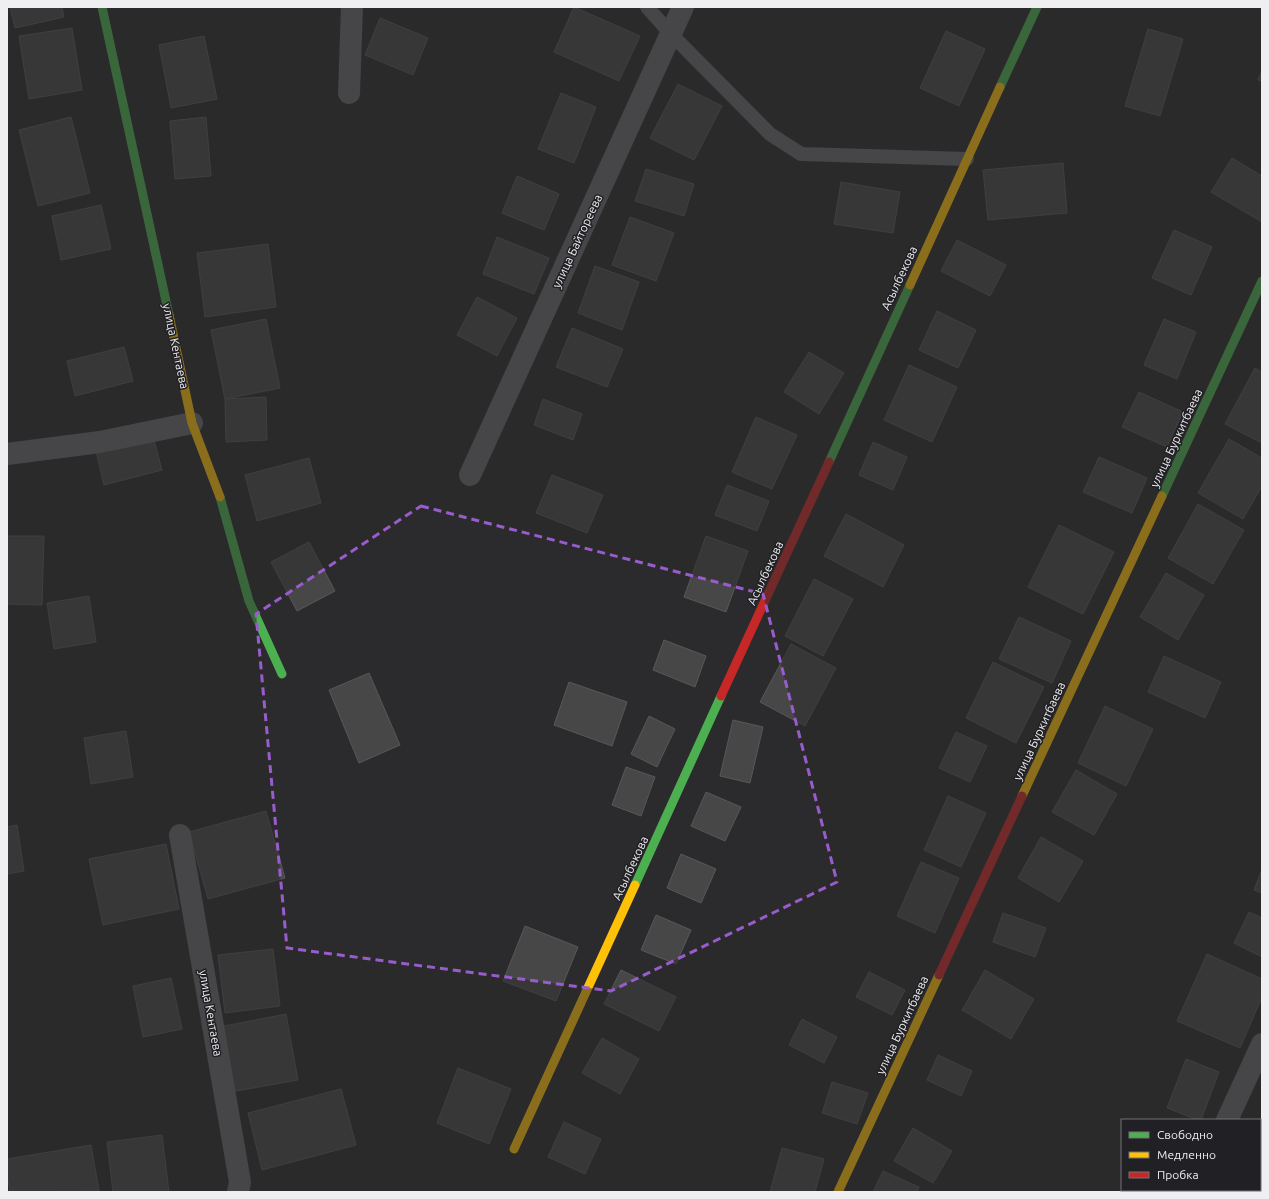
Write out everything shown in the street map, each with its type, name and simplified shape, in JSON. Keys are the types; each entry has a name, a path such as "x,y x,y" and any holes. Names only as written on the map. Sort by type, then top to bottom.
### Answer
{"street":[{"name":"улица Кентаева","path":"102,7 192,423 217,487 249,602 282,674"},
{"path":"349,93 352,7"},
{"name":"улица Байтореева","path":"470,476 683,7"},
{"name":"Асылбекова","path":"514,1149 1037,7"},
{"name":"улица Буркитбаева","path":"838,1192 1262,281"},
{"path":"7,454 100,442 192,423"},
{"name":"улица Кентаева","path":"180,835 240,1182 238,1192"},
{"path":"1227,1119 1262,1044"}],"lane":[{"path":"647,7 671,34 770,134 801,154 967,159"}],"highlighted area":[{"path":"421,506 763,594 837,882 611,991 287,948 256,614"}],"building":[{"path":"10,7 62,7 64,17 15,28"},
{"path":"574,7 640,36 619,81 554,52"},
{"path":"380,18 428,38 413,75 365,55"},
{"path":"72,28 82,90 29,99 19,36"},
{"path":"1148,29 1183,39 1160,116 1125,106"},
{"path":"946,31 985,49 959,106 920,88"},
{"path":"204,36 217,99 171,108 159,45"},
{"path":"1262,70 1262,81 1258,80"},
{"path":"678,84 722,106 694,160 650,138"},
{"path":"561,93 596,107 574,163 538,149"},
{"path":"71,117 90,193 38,206 19,130"},
{"path":"206,117 211,176 175,179 170,121"},
{"path":"1232,158 1262,176 1262,222 1211,192"},
{"path":"1063,163 1067,213 988,220 983,170"},
{"path":"646,169 694,184 684,216 635,201"},
{"path":"517,176 559,194 544,230 502,213"},
{"path":"841,182 900,192 893,233 834,224"},
{"path":"101,205 111,249 61,260 52,216"},
{"path":"630,217 674,233 656,281 612,265"},
{"path":"1174,230 1212,247 1191,295 1152,278"},
{"path":"497,237 549,258 534,294 483,274"},
{"path":"957,240 1006,265 990,296 941,271"},
{"path":"268,244 276,307 205,317 197,253"},
{"path":"595,266 639,282 622,330 578,313"},
{"path":"477,297 517,318 497,356 457,335"},
{"path":"937,311 976,330 958,368 919,350"},
{"path":"266,319 280,388 225,399 211,330"},
{"path":"1164,319 1196,332 1177,379 1144,365"},
{"path":"572,328 623,349 607,387 556,367"},
{"path":"124,347 133,381 75,396 67,361"},
{"path":"809,352 844,373 819,414 784,392"},
{"path":"909,365 957,387 932,442 884,420"},
{"path":"1255,368 1262,372 1262,443 1225,424"},
{"path":"1139,392 1183,412 1167,447 1122,427"},
{"path":"266,397 267,440 226,442 225,399"},
{"path":"543,399 582,414 573,440 534,425"},
{"path":"756,417 797,435 772,489 732,472"},
{"path":"153,436 162,470 104,485 96,451"},
{"path":"1229,439 1262,458 1262,486 1243,519 1198,493"},
{"path":"873,442 907,457 893,490 859,475"},
{"path":"1099,457 1147,478 1132,513 1083,492"},
{"path":"309,458 321,503 257,521 245,475"},
{"path":"552,475 603,495 587,533 536,513"},
{"path":"727,485 769,501 757,531 715,515"},
{"path":"1198,504 1244,530 1213,584 1168,558"},
{"path":"846,514 904,545 883,587 824,556"},
{"path":"1059,525 1114,552 1083,614 1028,587"},
{"path":"7,536 44,536 42,605 7,604"},
{"path":"706,536 748,551 726,612 684,597"},
{"path":"309,542 335,591 297,611 271,562"},
{"path":"1166,573 1204,595 1178,640 1140,617"},
{"path":"814,579 853,599 823,656 785,636"},
{"path":"89,596 96,642 54,649 47,603"},
{"path":"1019,617 1071,641 1052,683 999,659"},
{"path":"664,640 706,656 695,687 653,670"},
{"path":"791,644 836,668 805,726 760,702"},
{"path":"1164,656 1221,682 1205,718 1148,692"},
{"path":"993,662 1044,687 1016,743 966,718"},
{"path":"369,673 400,745 359,763 329,690"},
{"path":"569,682 627,702 612,746 554,725"},
{"path":"1105,706 1153,729 1126,786 1078,763"},
{"path":"649,716 675,729 657,767 631,754"},
{"path":"733,720 763,727 750,783 720,776"},
{"path":"126,731 133,777 91,784 84,738"},
{"path":"956,732 987,746 970,782 939,768"},
{"path":"626,767 655,777 641,816 612,805"},
{"path":"1076,770 1117,794 1094,835 1052,812"},
{"path":"706,792 741,807 725,841 691,826"},
{"path":"948,796 986,813 961,867 924,850"},
{"path":"266,811 285,878 208,899 189,832"},
{"path":"17,825 24,871 7,874 7,827"},
{"path":"1041,837 1083,861 1059,902 1018,878"},
{"path":"166,844 179,909 103,925 89,859"},
{"path":"681,854 716,869 701,903 667,888"},
{"path":"921,862 959,878 935,933 897,916"},
{"path":"1262,869 1262,893 1254,890"},
{"path":"1249,912 1262,918 1262,957 1234,943"},
{"path":"1003,913 1046,928 1035,957 993,942"},
{"path":"656,915 691,930 676,964 641,950"},
{"path":"525,926 578,947 556,1001 503,981"},
{"path":"273,949 280,1006 225,1013 218,955"},
{"path":"1207,954 1262,979 1262,997 1240,1048 1177,1021"},
{"path":"621,970 676,997 659,1031 604,1004"},
{"path":"985,970 1034,999 1011,1039 962,1010"},
{"path":"869,972 905,990 892,1015 856,997"},
{"path":"171,978 182,1029 143,1037 133,986"},
{"path":"286,1014 298,1080 231,1092 219,1027"},
{"path":"802,1019 837,1037 824,1063 789,1045"},
{"path":"602,1038 639,1059 620,1094 582,1073"},
{"path":"938,1055 972,1071 961,1096 927,1080"},
{"path":"1186,1059 1219,1072 1201,1119 1195,1119 1167,1108"},
{"path":"458,1068 511,1089 489,1144 437,1123"},
{"path":"832,1082 868,1093 857,1124 822,1113"},
{"path":"341,1089 356,1145 262,1170 248,1113"},
{"path":"564,1122 601,1139 585,1174 548,1157"},
{"path":"913,1128 952,1151 933,1183 894,1161"},
{"path":"162,1135 169,1192 113,1192 107,1142"},
{"path":"91,1145 99,1191 10,1192 7,1173 7,1159"},
{"path":"782,1148 824,1159 815,1192 770,1192"},
{"path":"1261,1158 1262,1159 1261,1184"},
{"path":"883,1171 919,1187 917,1192 873,1192"}],"traffic: fast":[{"path":"102,7 169,315"},
{"path":"1000,87 1037,7"},
{"path":"1162,496 1262,281"},
{"path":"829,462 910,285"},
{"path":"220,497 249,601 282,674"},
{"path":"635,885 721,696"}],"traffic: slow":[{"path":"910,285 1000,87"},
{"path":"169,315 192,423 220,497"},
{"path":"1022,796 1162,496"},
{"path":"514,1149 635,885"},
{"path":"838,1192 939,975"}],"traffic: jam":[{"path":"721,696 829,462"},
{"path":"939,975 1022,796"}]}
